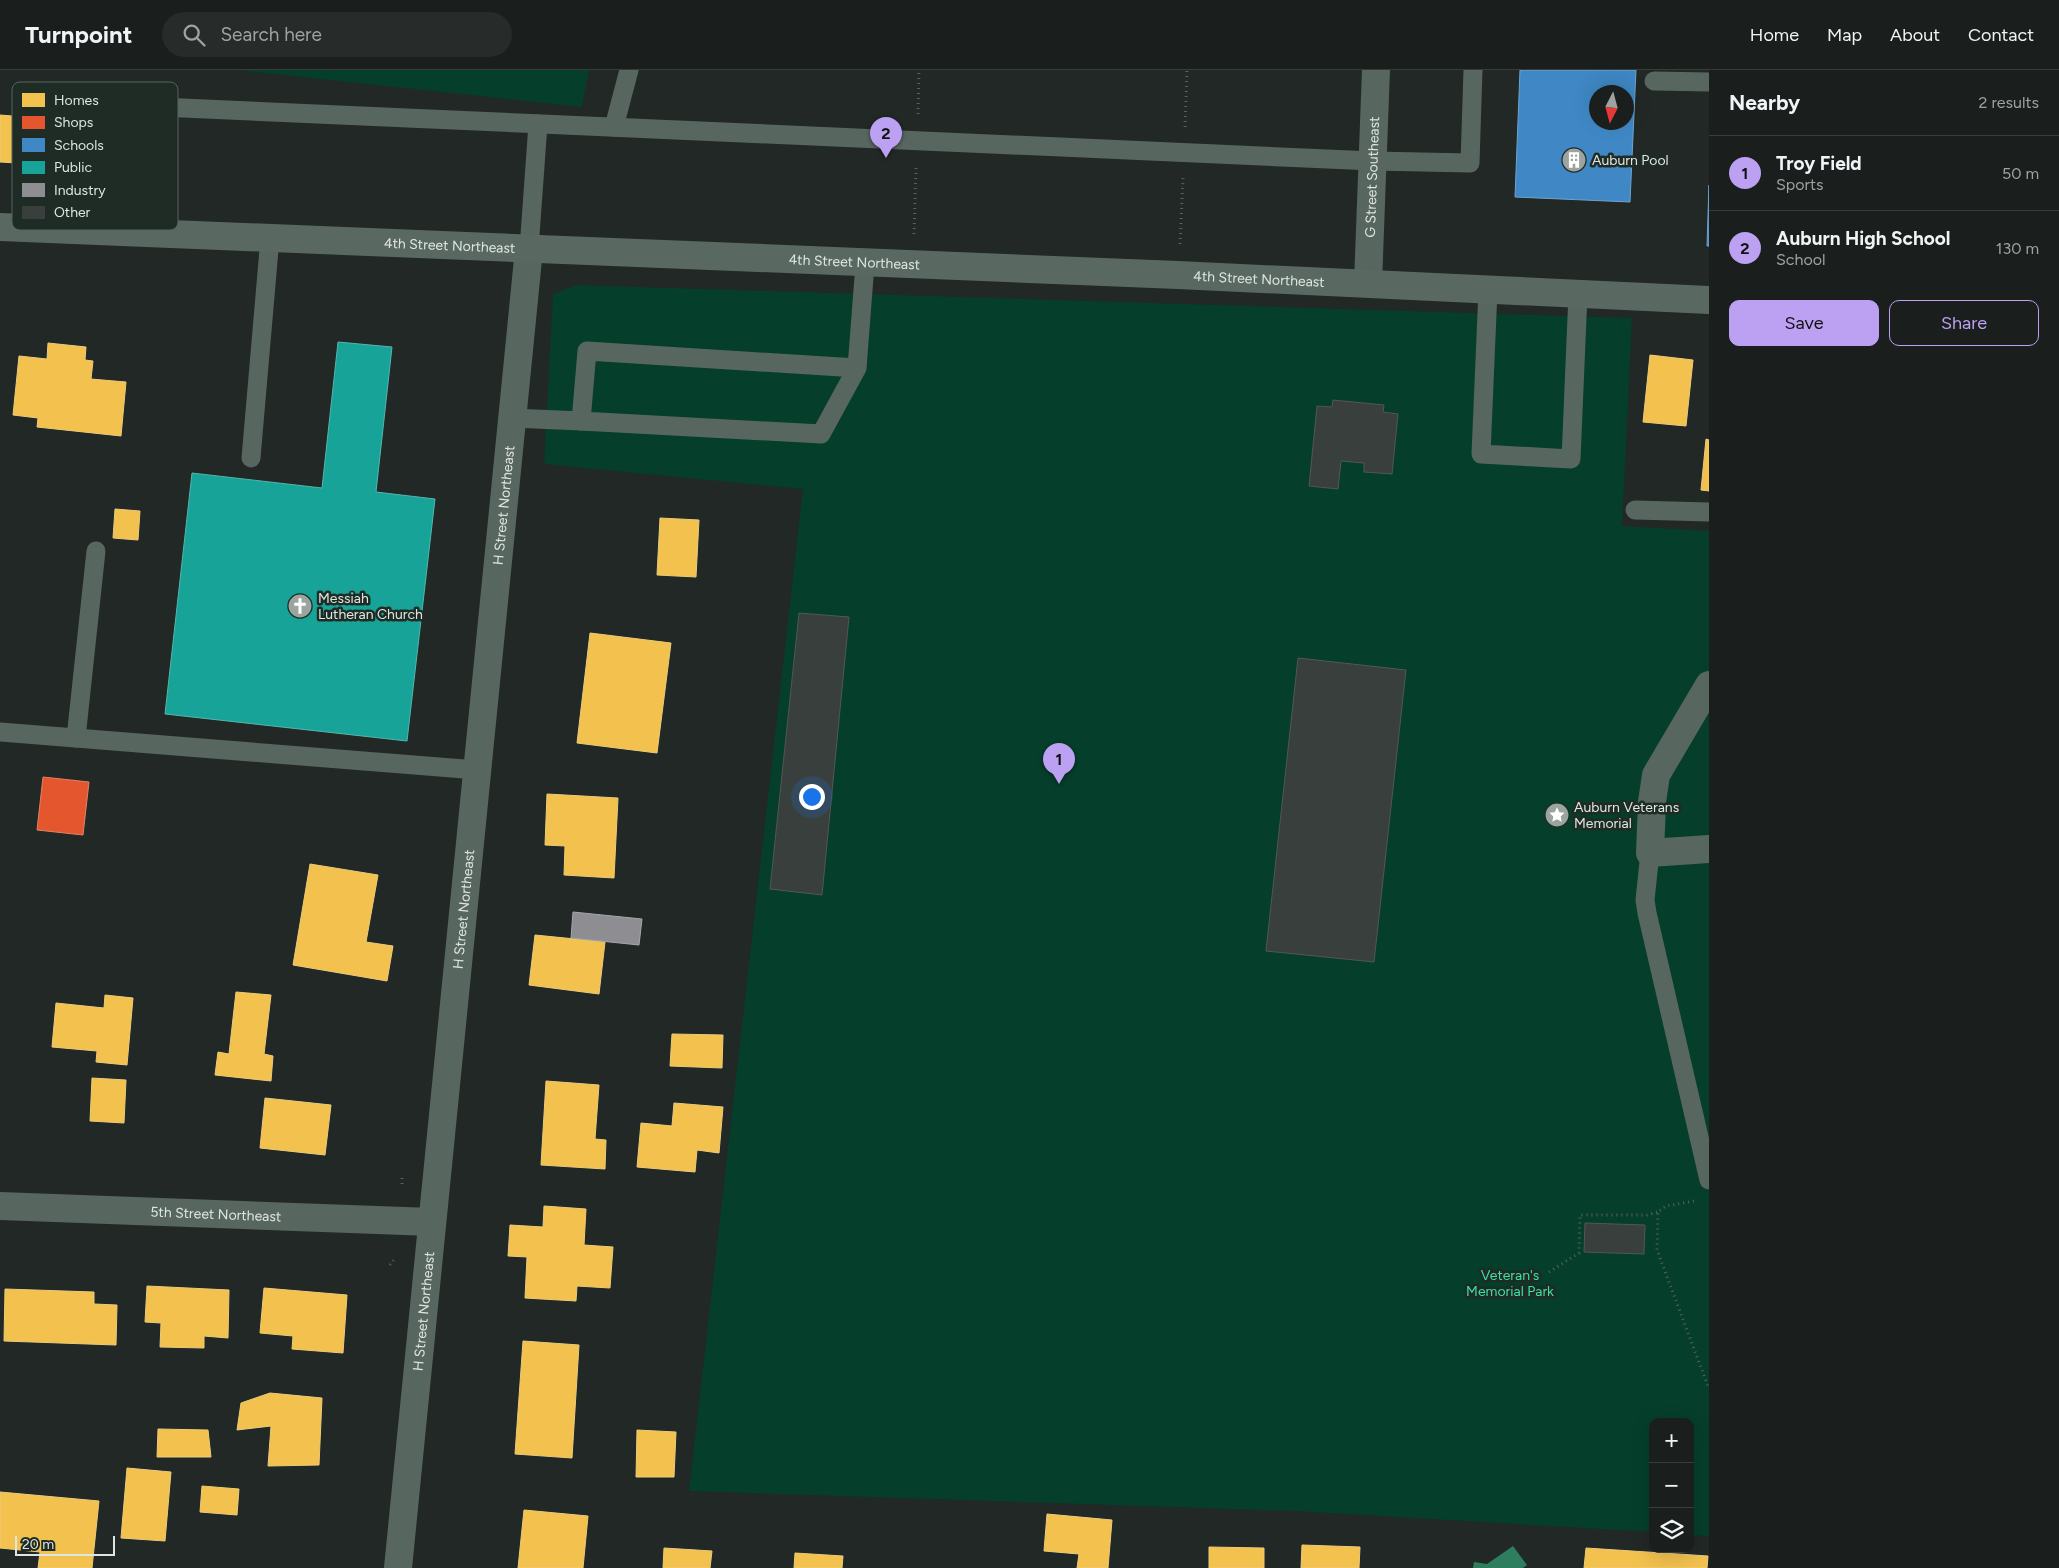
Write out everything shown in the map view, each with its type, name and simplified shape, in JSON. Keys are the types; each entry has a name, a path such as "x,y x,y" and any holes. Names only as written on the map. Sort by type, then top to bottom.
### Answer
{"street":[{"name":"G Street Southeast","path":"1368,283 1376,70"},
{"name":"4th Street Northeast","path":"73,230 865,264 1368,283 1709,300"},
{"name":"H Street Northeast","path":"398,1568 529,249"},
{"path":"1709,685 1656,775 1652,802 1650,854 1709,849"},
{"name":"5th Street Northeast","path":"0,1206 432,1222"}],"lane":[{"path":"614,127 629,70"},
{"path":"178,108 1373,161 1470,163 1473,70"},
{"path":"1654,81 1709,82"},
{"path":"529,249 538,124"},
{"path":"251,458 270,238"},
{"path":"512,418 821,434 857,368 865,264"},
{"path":"1488,290 1481,454 1571,459 1578,294"},
{"path":"581,421 588,351 857,368"},
{"path":"1635,510 1709,512"},
{"path":"76,738 96,551"},
{"path":"0,732 477,770"},
{"path":"1650,854 1645,900 1647,913 1709,1180"}],"path":[{"path":"402,1177 402,1184"},
{"path":"1549,1272 1579,1253 1580,1215 1646,1216 1658,1212 1666,1206 1700,1200"},
{"path":"1658,1212 1657,1250 1709,1389"},
{"path":"390,1264 395,1258"}],"green space":[{"path":"238,70 589,70 582,107"},
{"name":"Veteran's Memorial Park","path":"576,285 1632,318 1622,526 1709,531 1709,1536 1694,1535 1694,1418 1649,1418 1649,1532 1296,1511 689,1491 803,489 544,464 553,294"}],"shaded area":[{"path":"1513,1546 1527,1565 1523,1568 1473,1568 1474,1562 1487,1564"}],"building: Homes":[{"path":"0,115 12,116 12,163 0,162"},
{"path":"48,343 86,347 85,360 93,361 91,379 126,382 121,436 37,427 38,418 13,415 19,356 47,359"},
{"path":"1650,355 1693,360 1686,426 1643,422"},
{"path":"1706,439 1709,440 1709,491 1701,490"},
{"path":"115,509 140,511 138,540 113,538"},
{"path":"660,518 699,520 696,577 657,575"},
{"path":"590,633 671,643 657,753 577,743"},
{"path":"547,794 618,798 614,878 564,875 565,846 545,845"},
{"path":"310,864 378,875 366,942 393,946 387,981 293,965"},
{"path":"535,935 605,942 599,994 529,985"},
{"path":"236,992 271,995 264,1054 273,1056 271,1081 215,1075 218,1052 229,1054"},
{"path":"105,995 133,998 127,1065 96,1062 97,1051 52,1047 56,1003 104,1008"},
{"path":"672,1034 723,1035 722,1068 670,1066"},
{"path":"92,1078 126,1080 124,1123 90,1121"},
{"path":"546,1081 599,1085 595,1139 606,1140 605,1169 541,1165"},
{"path":"265,1098 331,1105 325,1155 260,1148"},
{"path":"674,1103 723,1107 719,1153 697,1150 695,1172 637,1167 641,1123 672,1126"},
{"path":"544,1206 586,1209 584,1245 613,1247 610,1288 577,1286 576,1301 525,1298 527,1257 508,1256 510,1225 543,1227"},
{"path":"147,1286 229,1290 228,1338 204,1336 204,1348 160,1347 161,1323 145,1322"},
{"path":"264,1288 347,1295 343,1353 292,1349 293,1336 260,1333"},
{"path":"5,1289 94,1292 94,1304 117,1305 116,1345 4,1341"},
{"path":"523,1341 579,1345 572,1458 515,1454"},
{"path":"270,1393 322,1398 319,1465 268,1466 271,1426 237,1430 241,1403"},
{"path":"158,1429 208,1430 211,1457 157,1457"},
{"path":"637,1430 676,1432 674,1477 636,1477"},
{"path":"127,1468 171,1472 165,1541 121,1538"},
{"path":"202,1486 239,1489 237,1515 200,1512"},
{"path":"0,1492 99,1501 92,1568 38,1568 40,1552 0,1548"},
{"path":"524,1510 588,1516 583,1568 518,1568"},
{"path":"1047,1514 1112,1520 1108,1568 1077,1568 1079,1554 1044,1551"},
{"path":"1302,1545 1360,1547 1359,1568 1301,1568"},
{"path":"1209,1547 1264,1548 1264,1568 1209,1568"},
{"path":"664,1548 712,1551 710,1568 663,1568"},
{"path":"1586,1548 1708,1556 1707,1568 1584,1568"},
{"path":"795,1553 843,1556 842,1568 794,1568"}],"building: Shops":[{"path":"43,777 89,782 83,835 37,830"}],"building: Schools":[{"name":"Auburn Pool","path":"1520,70 1636,70 1634,114 1634,85 1589,85 1589,130 1633,130 1630,202 1515,197"},
{"path":"1709,185 1709,246 1707,246"}],"building: Public":[{"name":"Messiah Lutheran Church","path":"338,342 392,347 376,492 435,499 407,741 165,714 192,473 322,488"}],"building: Industry":[{"path":"573,912 642,919 639,945 571,938"}],"building: Other":[{"path":"1333,400 1384,405 1383,412 1398,414 1392,474 1364,472 1364,463 1341,461 1338,489 1309,486 1317,406 1332,407"},
{"path":"799,613 849,617 822,895 770,889"},
{"path":"1298,658 1406,670 1374,962 1266,951"},
{"path":"1585,1223 1645,1225 1644,1254 1584,1252"}],"place":[{"name":"Auburn High School","path":"886,158"},
{"name":"Auburn Pool","path":"1574,160"},
{"name":"Messiah Lutheran Church","path":"300,606"},
{"name":"Troy Field","path":"1059,784"},
{"name":"Auburn Veterans Memorial","path":"1557,815"}]}
